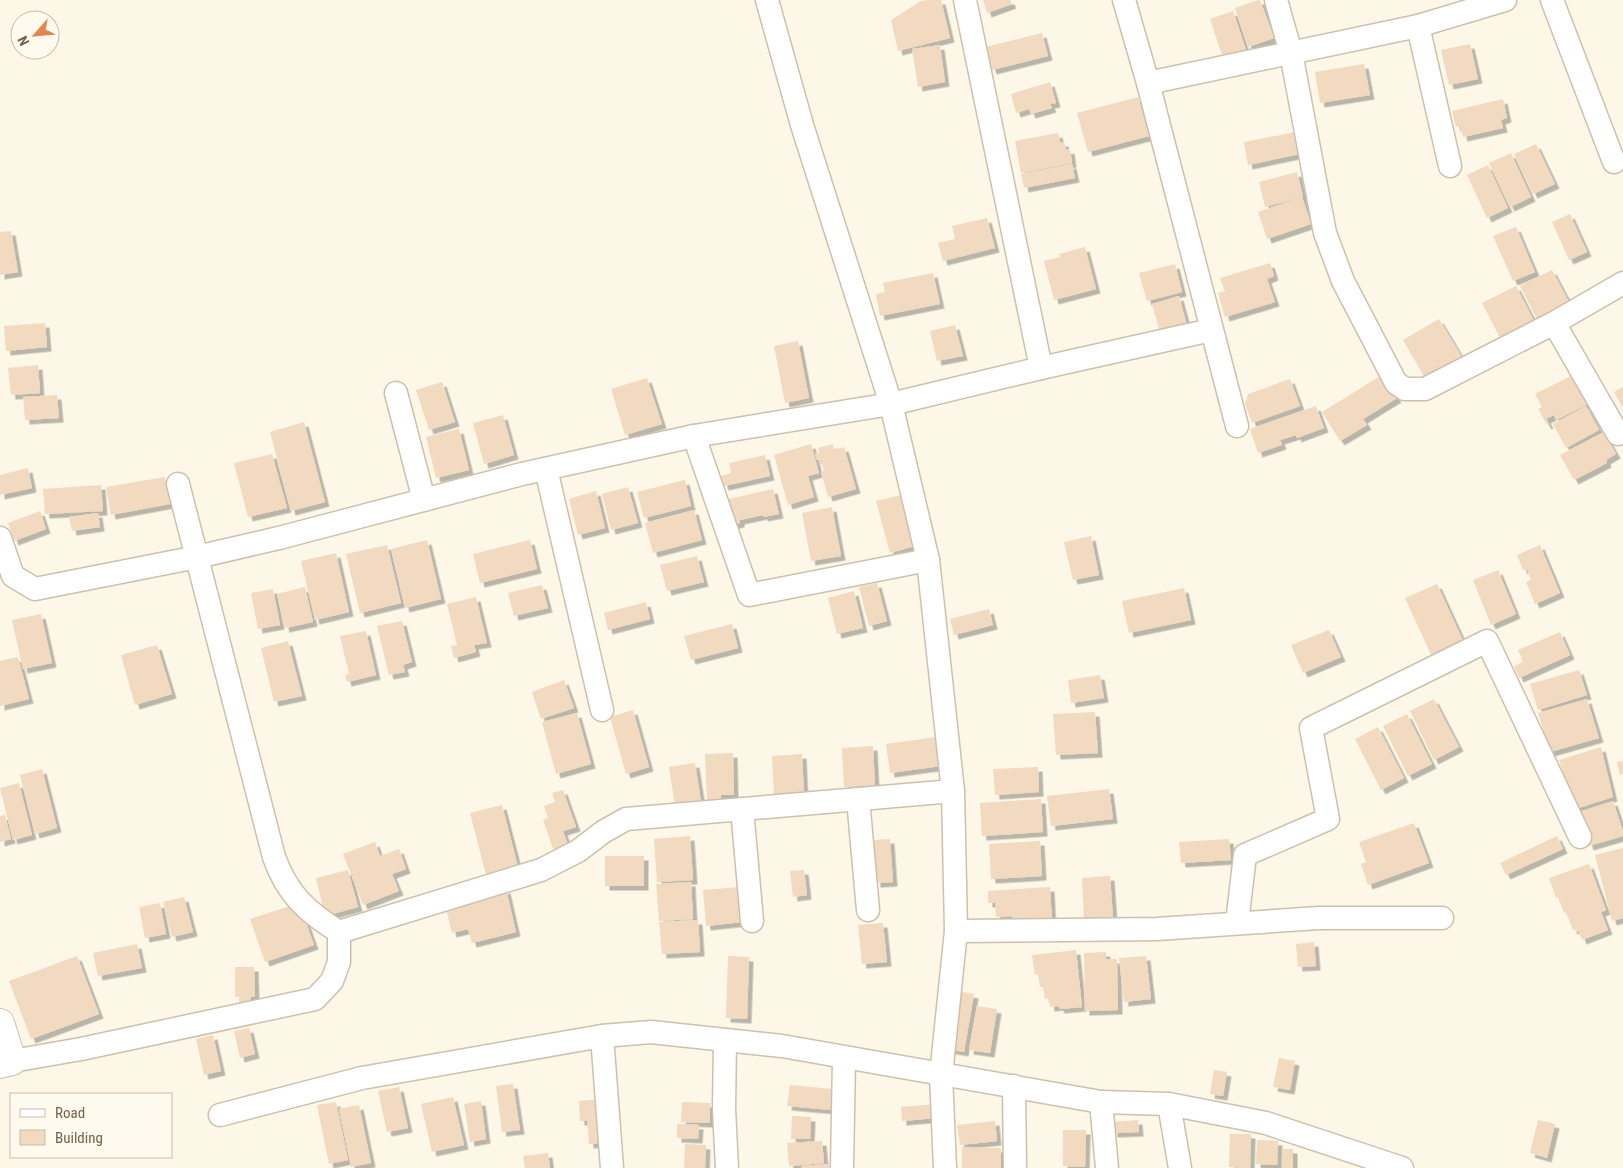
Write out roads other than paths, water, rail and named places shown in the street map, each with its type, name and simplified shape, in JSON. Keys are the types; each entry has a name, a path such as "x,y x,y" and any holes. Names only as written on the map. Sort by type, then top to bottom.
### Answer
{"street":[{"path":"767,0 802,125 891,404 928,560 953,791 956,931 941,1074 945,1168"},
{"path":"964,0 1041,368"},
{"path":"1124,0 1148,83 1237,426"},
{"path":"1276,0 1291,53 1325,233 1343,281 1396,384 1405,389 1425,389 1554,323 1623,283"},
{"path":"1148,83 1418,26 1505,0"},
{"path":"1552,0 1614,162"},
{"path":"1418,26 1450,166"},
{"path":"1554,323 1618,434"},
{"path":"0,538 13,576 35,589 197,557 279,538 546,469 694,436 891,404 1211,330"},
{"path":"396,392 424,500"},
{"path":"694,436 750,596 928,560"},
{"path":"546,469 602,710"},
{"path":"178,484 280,875 293,894 314,916 340,932 541,870 578,851 603,832 626,819 953,791"},
{"path":"1238,923 1245,855 1328,818 1312,728 1487,641 1580,837"},
{"path":"858,799 868,910"},
{"path":"742,809 752,921"},
{"path":"956,931 1157,929 1318,918 1442,918"},
{"path":"0,1023 6,1062 91,1047 315,999 332,981 338,962 340,932"},
{"path":"220,1115 362,1078 602,1036 651,1032 782,1046 1101,1102 1168,1104 1266,1123 1402,1168"},
{"path":"602,1036 612,1168"},
{"path":"725,1040 724,1109 727,1168"},
{"path":"842,1168 844,1058"},
{"path":"1014,1086 1015,1168"},
{"path":"1101,1102 1107,1168"},
{"path":"1168,1104 1180,1168"}]}
